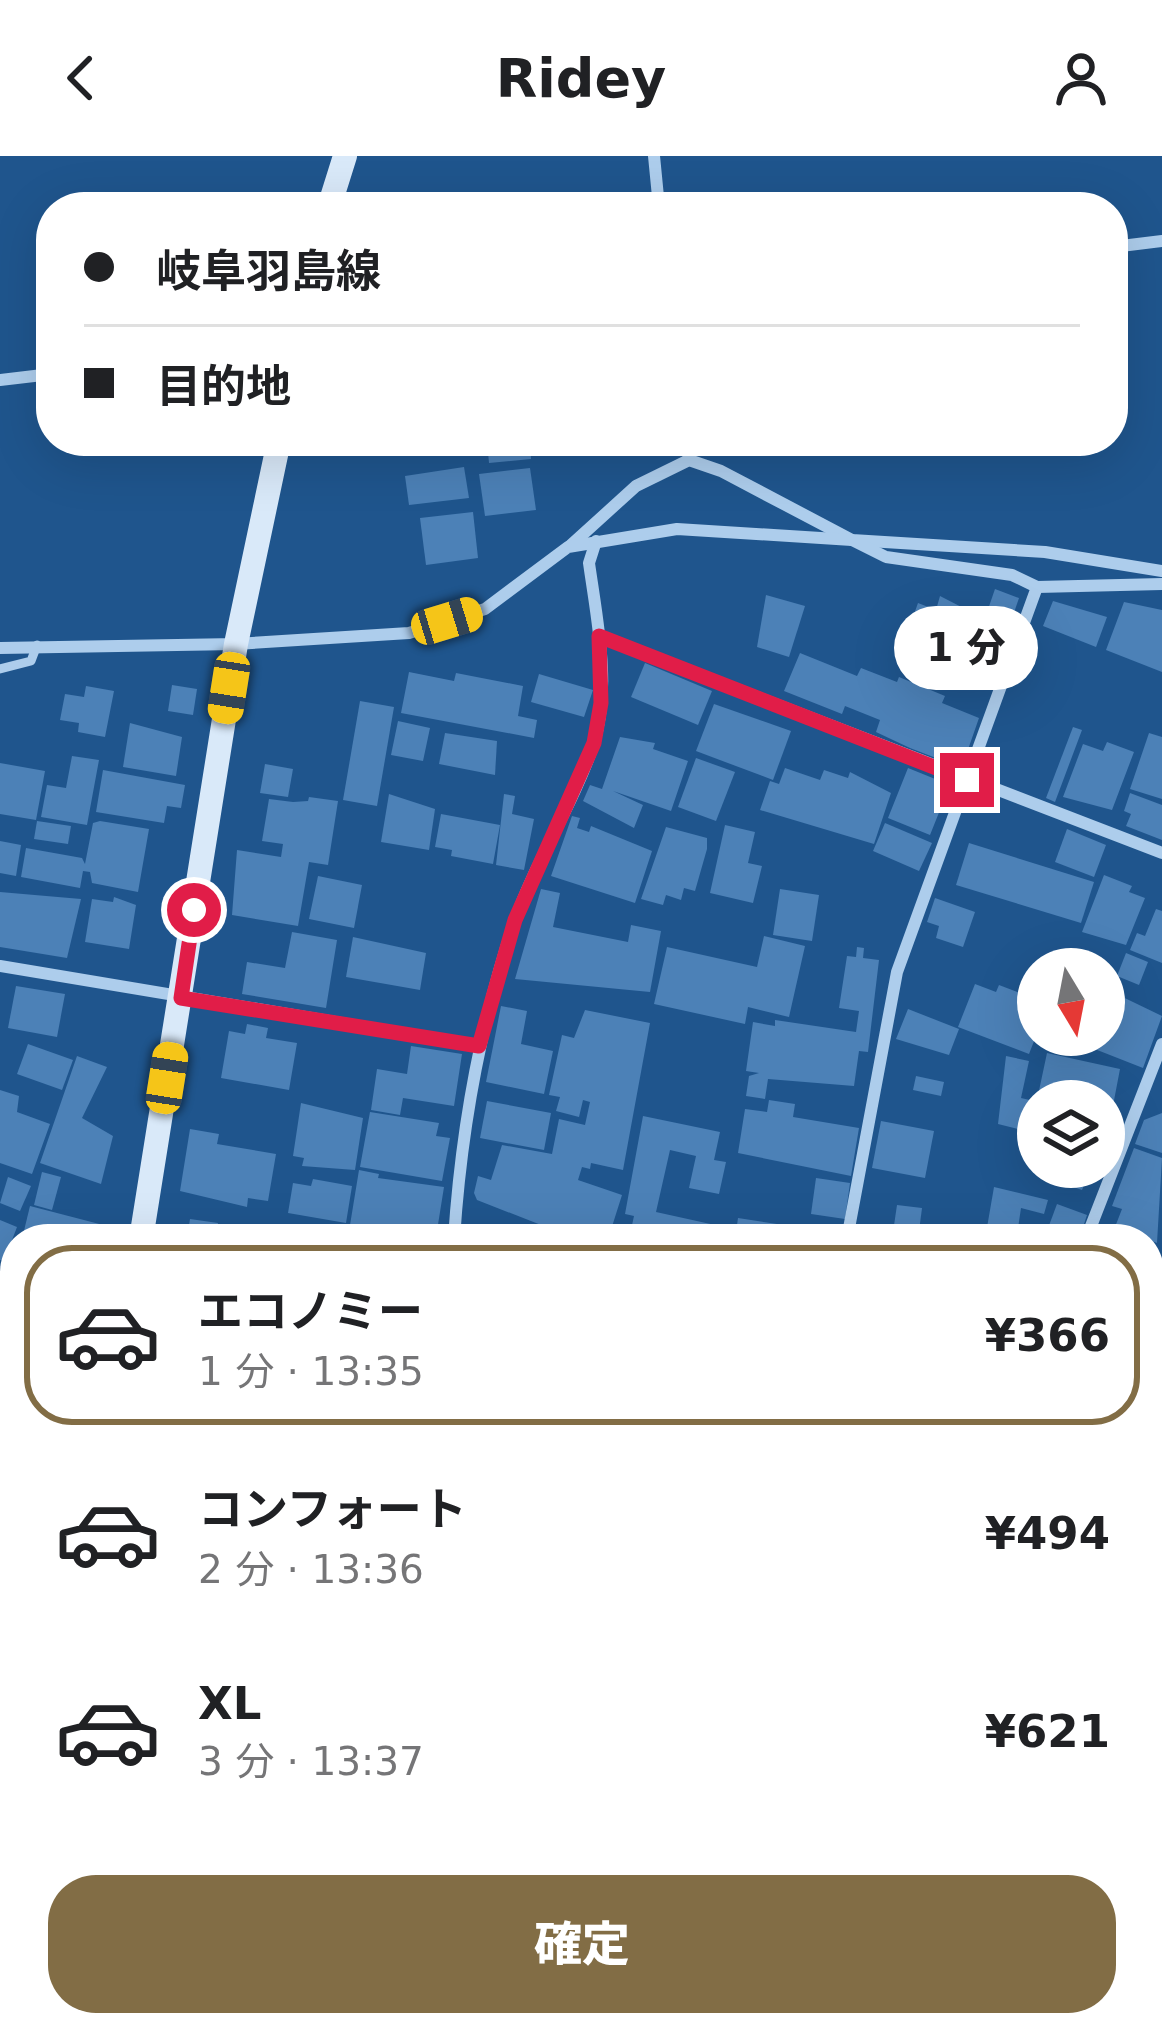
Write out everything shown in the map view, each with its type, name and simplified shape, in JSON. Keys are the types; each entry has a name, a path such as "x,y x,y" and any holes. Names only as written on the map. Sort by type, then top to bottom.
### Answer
{"main road":[{"path":"334,192 345,156"},
{"path":"143,1224 236,644 276,456"}],"street":[{"path":"654,156 658,192"},
{"path":"1128,245 1162,241"},
{"path":"0,380 36,376"},
{"path":"689,456 689,460"},
{"path":"689,460 886,556 1012,575 1037,587 1162,584"},
{"path":"0,648 236,644 409,632 484,609 568,547 636,486 689,460"},
{"path":"568,547 677,529 1046,552 1160,569"},
{"path":"455,1224 459,1165 479,1046 515,920 594,743 601,703 599,636 589,563 596,541"},
{"path":"851,1224 897,972 1037,587"},
{"path":"599,636 1162,853"},
{"path":"0,966 479,1046"},
{"path":"1092,1224 1162,1045"}],"lane":[{"path":"0,669 31,661 37,646"}],"building":[{"path":"488,456 531,456 531,459 489,463"},
{"path":"464,467 469,498 409,505 405,476"},
{"path":"530,468 536,510 485,516 479,474"},
{"path":"473,512 478,558 426,565 420,518"},
{"path":"995,589 1019,598 1009,627 985,618"},
{"path":"766,595 805,606 789,657 757,647"},
{"path":"940,596 979,616 970,659 907,634 918,603 936,610"},
{"path":"1053,601 1107,617 1096,647 1043,626"},
{"path":"1124,602 1162,610 1162,672 1106,650"},
{"path":"800,653 857,676 861,668 897,682 899,677 945,696 942,703 979,718 964,761 957,759 954,765 910,748 876,732 880,720 845,706 842,714 784,691"},
{"path":"645,663 712,691 698,725 631,697"},
{"path":"409,672 454,681 456,673 523,686 518,716 537,720 534,738 401,713"},
{"path":"539,674 593,690 584,717 531,702"},
{"path":"172,685 197,689 193,715 168,711"},
{"path":"86,686 114,691 105,737 78,732 79,723 60,720 65,694 84,697"},
{"path":"360,701 394,707 377,806 343,800"},
{"path":"714,704 791,731 773,780 696,751"},
{"path":"398,721 430,728 423,761 391,755"},
{"path":"130,723 182,737 176,776 123,767"},
{"path":"1073,727 1082,730 1055,802 1046,798"},
{"path":"445,733 497,741 495,775 439,764"},
{"path":"1149,733 1162,737 1162,799 1130,789"},
{"path":"620,737 655,743 653,749 688,761 671,811 613,791 643,805 634,828 583,801 590,785 602,789"},
{"path":"1107,742 1134,752 1112,810 1063,797 1083,744 1103,751"},
{"path":"72,756 99,760 87,825 41,817 47,785 66,788"},
{"path":"696,758 735,772 716,821 678,807"},
{"path":"0,763 45,771 36,820 0,814"},
{"path":"265,764 293,769 288,797 260,793"},
{"path":"785,768 820,780 824,770 848,778 850,772 891,793 874,844 760,810 770,781 779,784"},
{"path":"908,768 950,785 930,835 888,818"},
{"path":"103,770 185,785 181,808 167,806 164,823 96,812"},
{"path":"1130,793 1162,805 1162,840 1126,826 1131,814 1124,811"},
{"path":"389,794 435,809 429,850 381,842"},
{"path":"504,794 515,796 512,814 534,819 524,870 496,865"},
{"path":"309,797 338,801 328,865 309,862 298,926 232,915 237,850 281,857 283,844 262,841 269,799 293,802"},
{"path":"441,814 500,825 493,864 451,856 452,850 435,847"},
{"path":"572,816 580,818 577,828 589,832 591,826 652,851 635,903 551,876"},
{"path":"37,821 71,826 68,844 34,839"},
{"path":"93,823 149,829 138,892 92,883 90,872 83,871 80,888 21,877 26,848 82,858 85,864"},
{"path":"885,823 932,843 919,871 873,851"},
{"path":"725,825 755,832 748,863 762,866 753,903 710,893"},
{"path":"666,827 707,838 707,849 695,891 684,888 681,900 666,895 663,905 641,899"},
{"path":"1067,829 1106,845 1094,877 1055,862"},
{"path":"0,841 21,845 16,876 0,873"},
{"path":"969,843 1094,882 1081,923 956,885"},
{"path":"1104,875 1132,886 1129,892 1145,898 1126,945 1082,932"},
{"path":"318,876 362,885 354,928 309,919"},
{"path":"541,889 560,893 553,927 628,942 631,925 661,931 650,992 515,979"},
{"path":"780,889 819,895 812,941 773,935"},
{"path":"0,892 81,899 67,958 0,947"},
{"path":"114,897 136,905 129,949 85,942 92,899 113,902"},
{"path":"935,898 975,912 963,947 936,938 939,926 927,922"},
{"path":"1156,909 1162,911 1162,963 1130,950 1137,933 1145,936"},
{"path":"292,932 337,940 326,1008 242,994 247,962 285,968"},
{"path":"764,936 805,946 789,1017 748,1007 745,1024 654,1004 667,947 757,967"},
{"path":"353,937 426,953 420,990 346,977"},
{"path":"857,947 864,948 863,958 879,960 868,1052 859,1051 854,1086 768,1079 765,1099 746,1096 749,1076 759,1073 746,1071 753,1022 775,1026 775,1020 856,1032 859,1011 839,1008 847,956 856,957"},
{"path":"1125,956 1148,962 1139,985 1125,979"},
{"path":"975,984 996,992 999,985 1017,992 1017,1049 958,1027"},
{"path":"16,986 65,994 57,1037 8,1028"},
{"path":"1125,998 1162,1016 1143,1068 1112,1056 1125,1056"},
{"path":"501,1006 527,1011 521,1044 553,1051 544,1094 486,1082"},
{"path":"908,1009 959,1029 949,1055 896,1039"},
{"path":"585,1010 650,1023 623,1170 591,1163 590,1169 582,1167 578,1180 622,1195 613,1224 538,1224 477,1200 474,1193 478,1176 491,1180 502,1145 552,1154 559,1119 585,1125 590,1102 583,1100 579,1117 556,1111 560,1097 549,1095 562,1035 574,1038"},
{"path":"247,1024 268,1028 266,1038 297,1043 289,1090 221,1078 229,1031 245,1034"},
{"path":"28,1044 73,1060 62,1090 17,1074"},
{"path":"411,1046 462,1054 454,1106 403,1098 400,1115 371,1110 377,1069 407,1074"},
{"path":"77,1056 107,1067 82,1118 113,1136 101,1184 40,1163"},
{"path":"1006,1056 1029,1061 1025,1080 1017,1080 1017,1129 998,1124"},
{"path":"1046,1056 1120,1069 1118,1080 1041,1080"},
{"path":"916,1076 944,1082 941,1096 913,1090"},
{"path":"0,1090 19,1096 17,1112 50,1124 32,1174 0,1163"},
{"path":"769,1100 795,1104 793,1117 859,1128 851,1176 738,1153 745,1109 767,1112"},
{"path":"487,1101 551,1113 544,1150 480,1138"},
{"path":"301,1103 363,1118 355,1170 302,1166 304,1158 293,1156"},
{"path":"370,1112 439,1123 436,1136 450,1138 442,1181 360,1167"},
{"path":"1162,1113 1162,1153 1135,1144 1144,1120"},
{"path":"643,1116 720,1132 714,1160 726,1162 719,1194 689,1188 696,1156 670,1150 656,1212 710,1224 632,1224 634,1216 625,1214"},
{"path":"881,1121 934,1131 925,1178 872,1168"},
{"path":"190,1129 219,1134 217,1144 276,1154 268,1201 248,1198 247,1207 180,1191"},
{"path":"1134,1148 1162,1158 1158,1224 1116,1224 1122,1209 1112,1206 1119,1188 1125,1188"},
{"path":"359,1170 379,1174 378,1178 444,1187 438,1224 350,1224"},
{"path":"42,1172 61,1177 52,1210 34,1205"},
{"path":"8,1177 31,1186 20,1211 0,1203"},
{"path":"816,1178 850,1183 845,1219 811,1214"},
{"path":"313,1179 352,1186 346,1223 288,1213 293,1183 311,1186"},
{"path":"994,1187 1048,1200 1044,1214 1021,1208 1019,1224 988,1224"},
{"path":"1057,1204 1087,1215 1084,1224 1050,1224"},
{"path":"897,1205 922,1208 920,1224 894,1224"},
{"path":"30,1206 99,1224 26,1224"},
{"path":"738,1218 777,1224 737,1224"}],"route":[{"path":"194,910 181,998 479,1046 515,920 594,743 601,703 599,636 967,780"}]}
